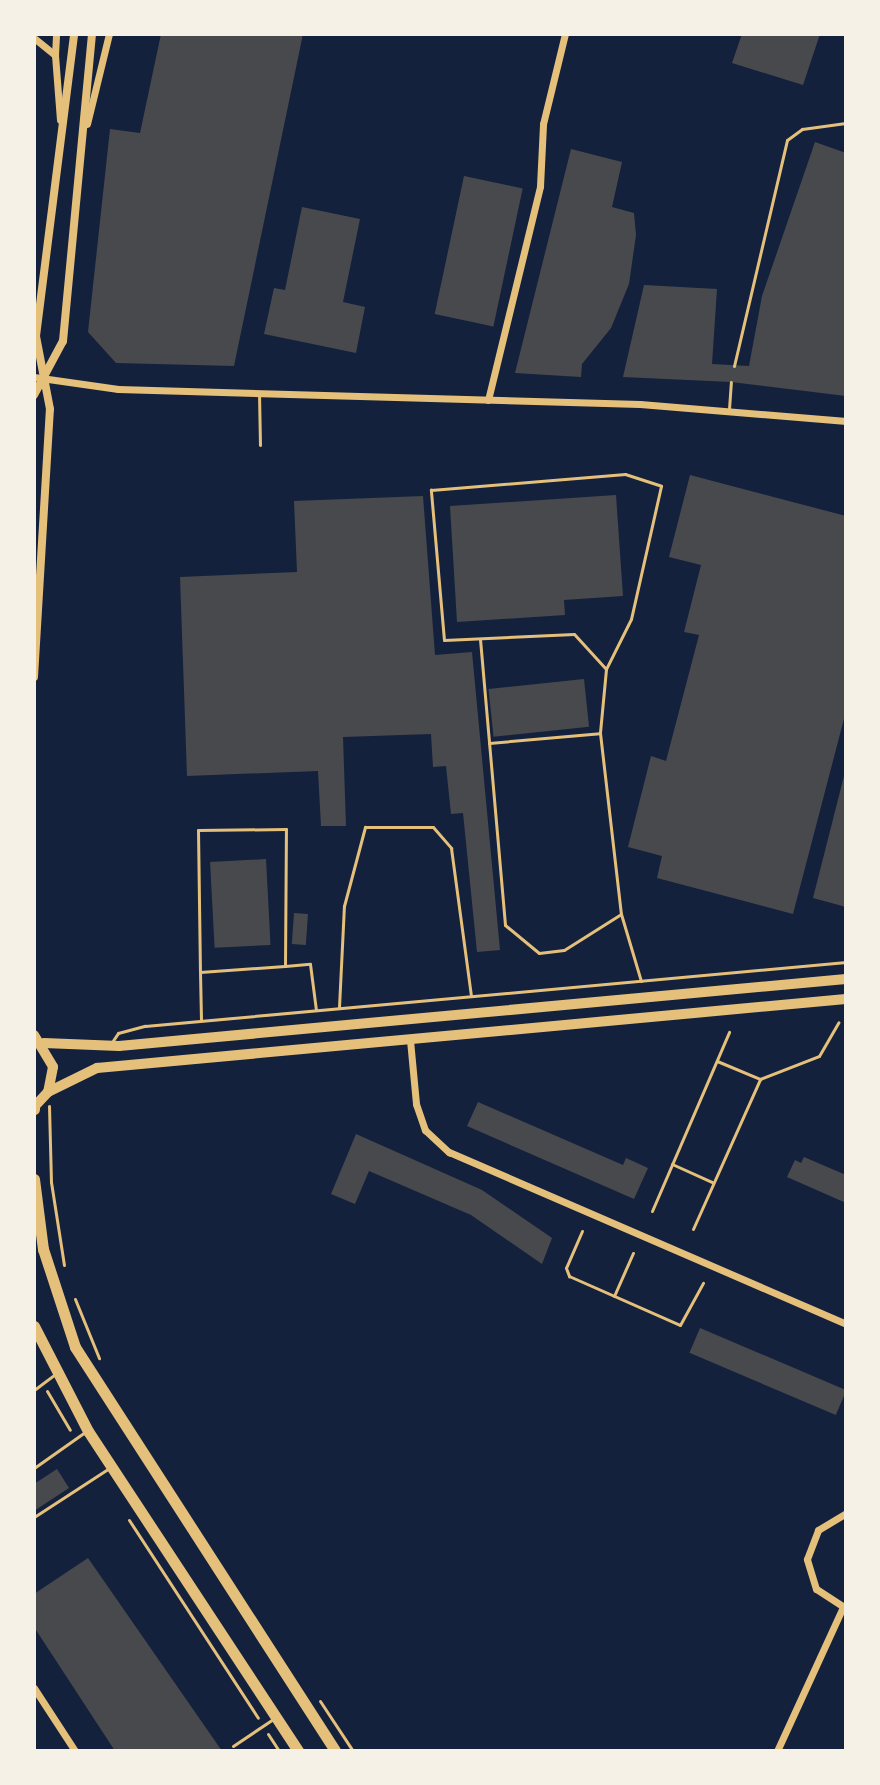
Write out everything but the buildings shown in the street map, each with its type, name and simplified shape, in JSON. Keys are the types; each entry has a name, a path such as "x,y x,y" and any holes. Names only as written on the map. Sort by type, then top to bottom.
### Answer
{"main road":[{"path":"44,1043 112,1042 119,1046 846,979"},
{"path":"34,1108 48,1092 97,1068 846,999"},
{"path":"34,1035 44,1043 53,1067 48,1092"},
{"path":"34,1179 48,1267 75,1347 335,1751"},
{"path":"34,1326 55,1374 88,1431 298,1751"}],"street":[{"path":"56,34 60,120"},
{"path":"34,677 50,409 36,336 38,284 74,34"},
{"path":"34,395 46,378 63,341 87,124 92,34"},
{"path":"87,124 109,34"},
{"path":"488,400 540,186 543,124 565,34"},
{"path":"34,38 55,55"},
{"path":"34,377 118,389 729,409 846,421"},
{"path":"410,1040 416,1104 425,1130 449,1152 846,1324"},
{"path":"777,1751 844,1607 816,1589 807,1559 818,1530 846,1513"},
{"path":"34,1688 75,1751"}],"lane":[{"path":"734,366 787,140 802,129 846,123"},
{"path":"729,409 731,382"},
{"path":"259,392 260,445"},
{"path":"606,669 574,634 444,640 431,490 625,474 661,486 631,619 606,669 600,733 621,914 641,981"},
{"path":"479,637 505,925 539,953 564,950 621,914"},
{"path":"489,743 600,733"},
{"path":"339,1008 344,906 365,827 433,827 451,848 471,996"},
{"path":"201,1020 198,830 286,829 285,966"},
{"path":"112,1042 118,1033 137,1027 201,1020 846,962"},
{"path":"200,972 310,964 316,1010"},
{"path":"34,1390 55,1374"},
{"path":"34,1468 88,1431"},
{"path":"34,1517 112,1467"},
{"path":"233,1746 276,1717"}],"path":[{"path":"717,1061 760,1079 819,1056 839,1022"},
{"path":"652,1211 729,1032"},
{"path":"693,1229 760,1079"},
{"path":"51,1110 51,1182 65,1269"},
{"path":"672,1164 714,1183"},
{"path":"582,1231 566,1268 569,1276 680,1325 703,1283"},
{"path":"614,1296 633,1253"},
{"path":"73,1294 103,1366"},
{"path":"318,1698 353,1751"}]}
